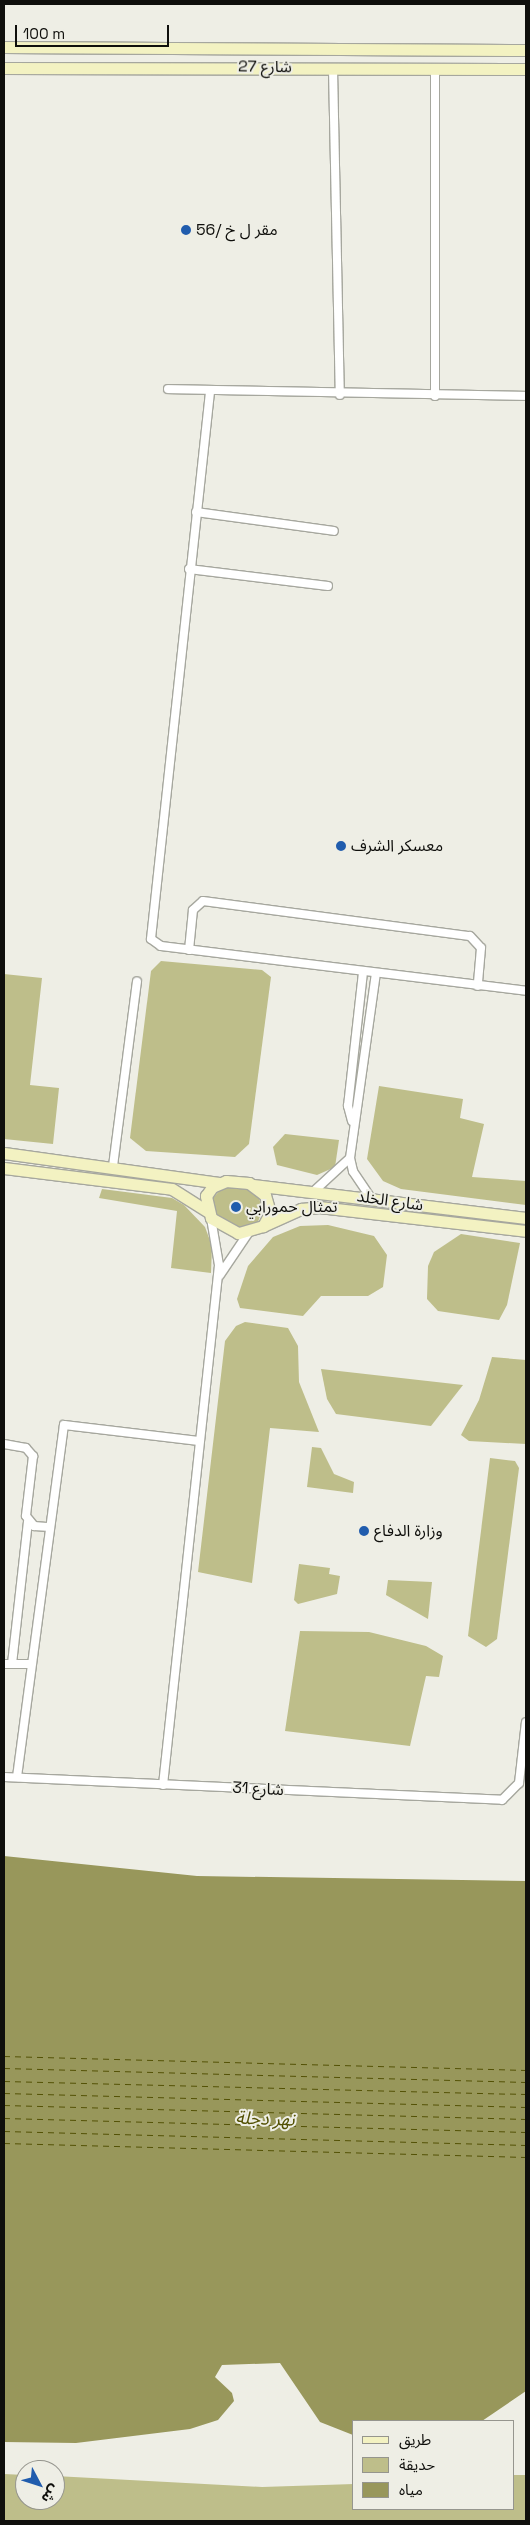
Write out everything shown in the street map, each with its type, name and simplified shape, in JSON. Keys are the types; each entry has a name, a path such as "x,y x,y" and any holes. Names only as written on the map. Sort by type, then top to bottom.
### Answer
{"main road":[{"name":"شارع 27","path":"4,47 526,50"},
{"path":"193,48 194,67"},
{"path":"280,49 281,66"},
{"name":"شارع 27","path":"4,68 281,66 334,69 526,69"},
{"path":"4,1153 113,1166 219,1183 238,1180 253,1185 270,1205 263,1226 249,1232 226,1230 209,1215 172,1189 4,1168"},
{"path":"209,1215 206,1196 219,1183"},
{"name":"شارع الخلد","path":"253,1185 526,1218"},
{"name":"شارع الخلد","path":"263,1226 301,1209 319,1207 526,1231"},
{"path":"442,1222 444,1209"}],"street":[{"path":"434,396 435,68"},
{"path":"334,69 340,395"},
{"path":"168,389 210,392 340,395 526,396"},
{"path":"210,392 149,932 157,945 363,973 526,991"},
{"path":"196,512 334,531"},
{"path":"189,569 328,586"},
{"path":"189,950 193,910 203,901 470,936 482,948 478,986"},
{"path":"363,973 348,1106 352,1120 350,1158 353,1172 371,1198"},
{"path":"352,1120 358,1112 376,974"},
{"path":"113,1166 137,982"},
{"path":"313,1192 350,1158"},
{"path":"163,1785 219,1256 209,1215"},
{"path":"216,1284 249,1232"},
{"path":"18,1777 31,1664 64,1425 199,1441"},
{"path":"4,1444 26,1448 33,1456 28,1522 8,1664 31,1664"},
{"path":"28,1522 50,1527"},
{"name":"شارع 31","path":"4,1776 497,1800 511,1795 519,1783 526,1722"}],"green space":[{"path":"161,961 262,970 271,977 249,1144 235,1157 146,1151 130,1138 151,971"},
{"path":"4,974 42,978 30,1085 59,1088 53,1144 4,1139"},
{"path":"379,1086 463,1099 460,1118 484,1124 472,1177 526,1181 526,1205 401,1189 383,1181 367,1159"},
{"path":"285,1134 339,1140 335,1167 317,1175 277,1165 273,1147"},
{"path":"224,1186 243,1186 257,1194 263,1208 258,1222 240,1228 217,1218 210,1201"},
{"path":"102,1189 172,1198 184,1205 205,1227 212,1246 211,1273 171,1268 177,1211 99,1198"},
{"path":"328,1225 374,1236 387,1255 383,1287 368,1296 321,1296 303,1316 240,1308 237,1299 248,1266 273,1237 300,1226"},
{"path":"461,1234 520,1243 507,1305 499,1320 438,1311 427,1299 428,1266 434,1252"},
{"path":"245,1322 288,1328 298,1346 299,1382 319,1432 270,1428 252,1583 198,1572 225,1341 236,1326"},
{"path":"492,1357 526,1360 526,1444 469,1441 461,1435 479,1400"},
{"path":"321,1369 463,1385 431,1426 336,1414 327,1399"},
{"path":"312,1447 321,1448 334,1474 354,1482 353,1493 307,1487"},
{"path":"490,1458 515,1461 519,1468 497,1639 486,1647 468,1636"},
{"path":"299,1564 330,1568 329,1574 340,1576 337,1594 298,1604 294,1600"},
{"path":"388,1580 432,1582 428,1619 386,1595"},
{"path":"300,1631 369,1632 426,1646 443,1656 439,1677 426,1676 410,1746 285,1731"},
{"path":"4,2474 15,2475 15,2510 65,2510 65,2477 262,2487 352,2484 352,2510 515,2510 515,2475 526,2475 526,2521 4,2521"}],"water":[{"name":"نهر دجلة","path":"4,1856 197,1876 526,1881 526,2391 483,2420 352,2420 352,2435 320,2422 280,2363 222,2365 215,2377 232,2393 234,2401 218,2420 190,2429 76,2443 4,2442"}],"ferry route":[{"path":"4,2056 526,2070"},
{"path":"4,2068 526,2082"},
{"path":"4,2081 526,2094"},
{"path":"4,2093 526,2107"},
{"path":"4,2105 526,2119"},
{"path":"4,2118 526,2132"},
{"path":"4,2131 526,2145"},
{"path":"4,2143 526,2157"}],"place":[{"name":"مقر ل خ /56","path":"186,230"},
{"name":"معسكر الشرف","path":"341,846"},
{"name":"تمثال حمورابي","path":"236,1207"},
{"name":"وزارة الدفاع","path":"364,1531"}]}
